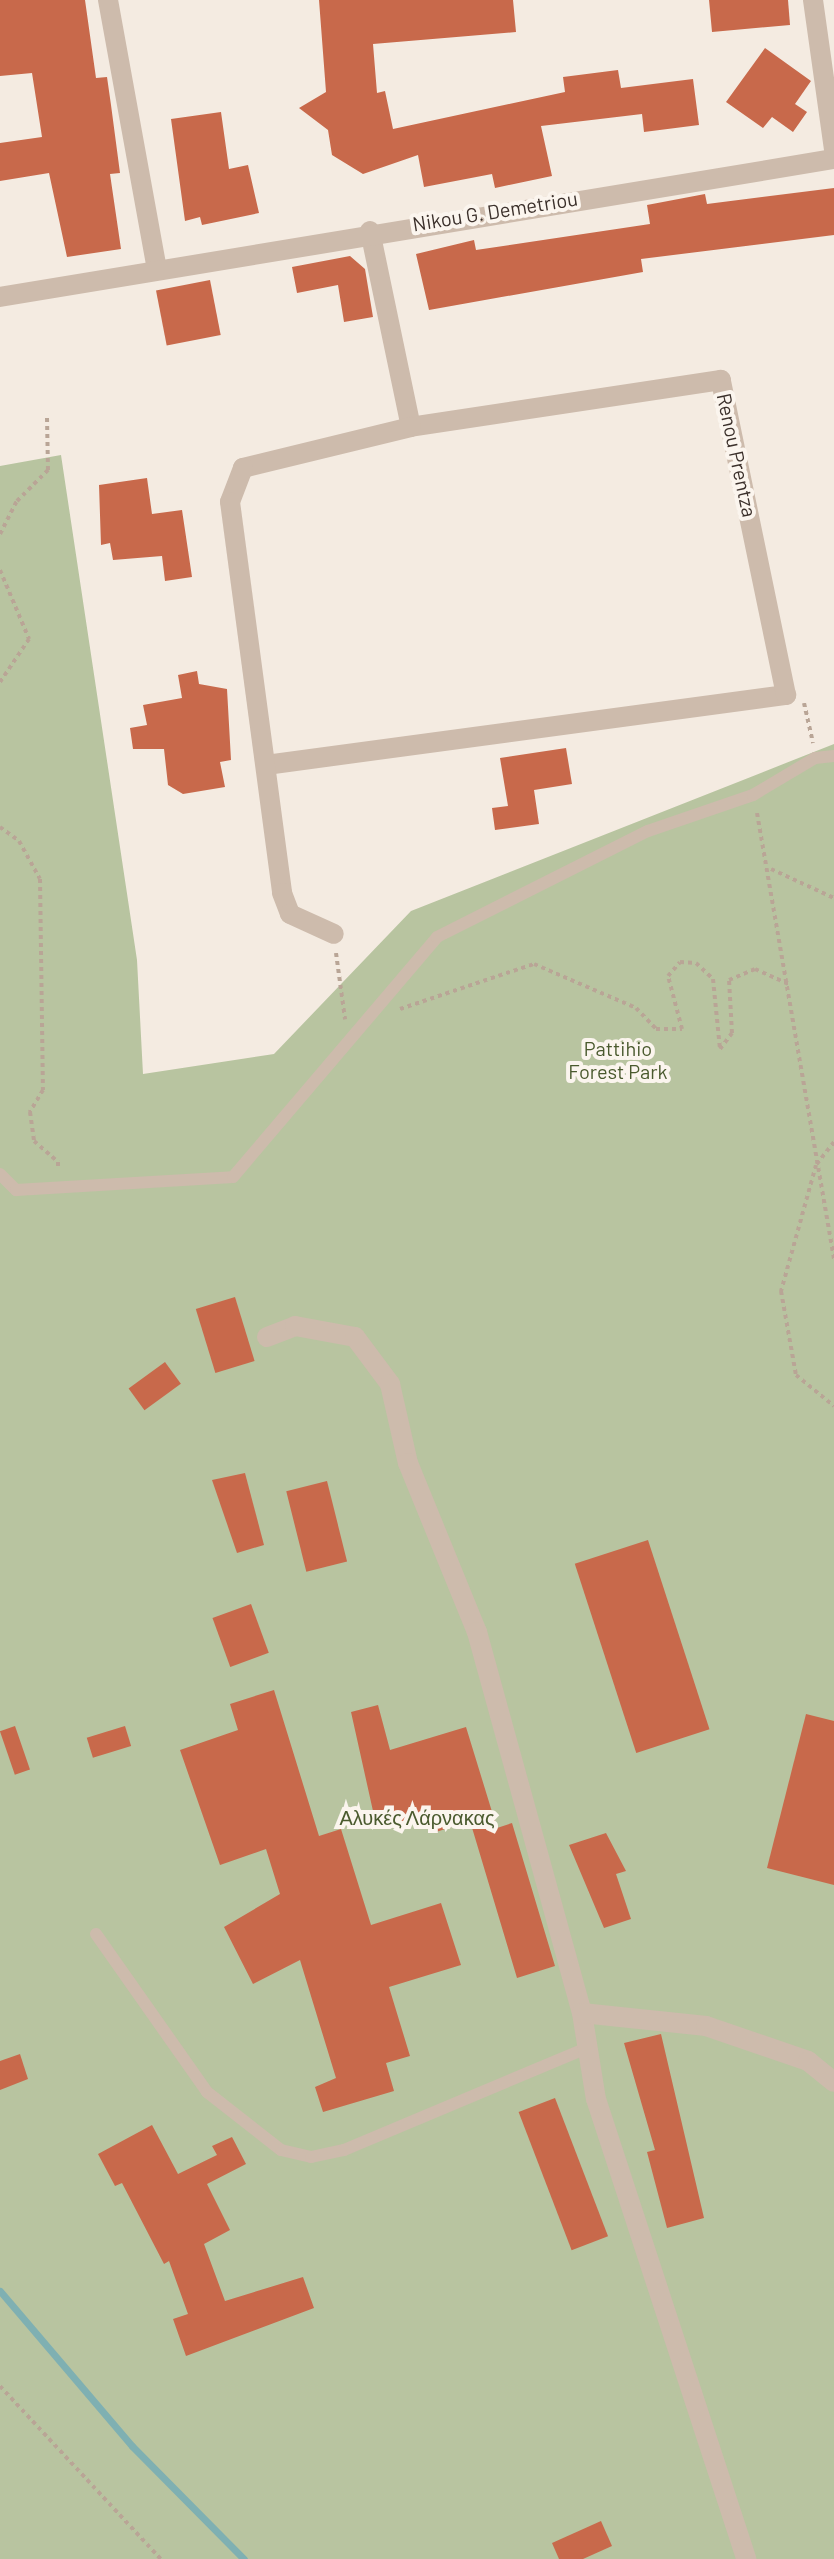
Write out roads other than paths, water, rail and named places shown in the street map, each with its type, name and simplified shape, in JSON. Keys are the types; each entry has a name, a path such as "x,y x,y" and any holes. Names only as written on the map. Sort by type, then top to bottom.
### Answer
{"street":[{"path":"108,0 157,269"},
{"path":"813,0 834,150"},
{"name":"Nikou G. Demetriou","path":"0,297 370,231 834,159"},
{"path":"370,231 411,427"},
{"name":"Renou Prentza","path":"266,765 786,695 721,380 411,427 264,457 234,483 230,502 266,765 290,914 334,934"},
{"path":"267,1337 327,1326 355,1337 390,1384 408,1463 477,1632 582,2013 596,2099 746,2559"},
{"path":"582,2013 706,2026 808,2061 834,2082"}],"lane":[{"path":"0,1174 16,1190 233,1177 437,937 648,831 753,795 815,758 834,756"},
{"path":"96,1934 207,2092 281,2150 296,2154 344,2150 589,2047"}],"waterway":[{"path":"0,2291 132,2446 244,2559"}],"park label":[{"name":"Pattihio Forest Park","path":"618,1060"},
{"name":"Αλυκές Λάρνακας","path":"417,1817"}]}
